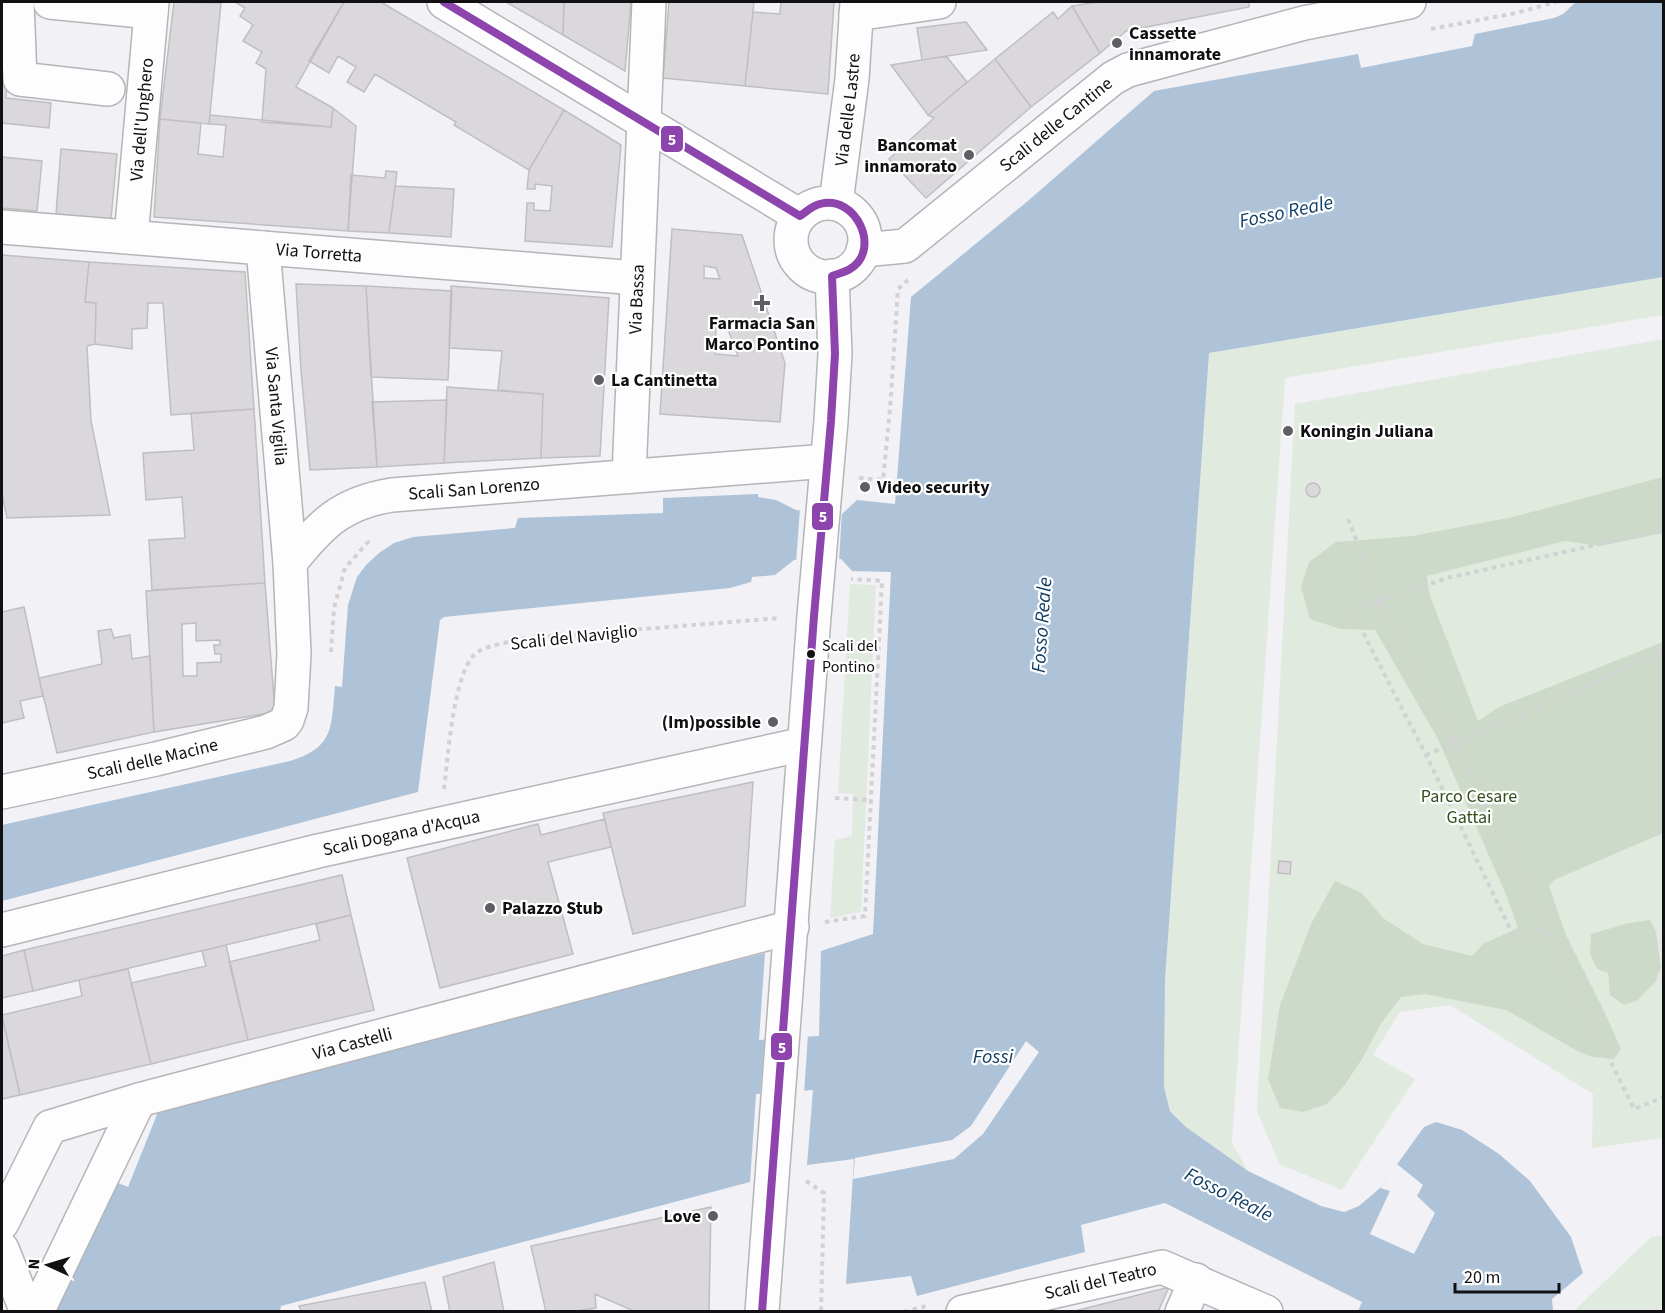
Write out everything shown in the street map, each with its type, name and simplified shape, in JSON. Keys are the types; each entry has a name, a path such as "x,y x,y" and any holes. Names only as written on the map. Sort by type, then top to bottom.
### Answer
{"street":[{"path":"17,2 20,79 108,89"},
{"path":"50,2 152,7"},
{"path":"444,2 800,216"},
{"name":"Via Bassa","path":"629,476 649,2"},
{"name":"Via delle Lastre","path":"836,203 852,79 857,8 939,2"},
{"name":"Scali delle Cantine","path":"863,250 904,246 1113,78 1128,70 1301,12 1409,2"},
{"name":"Via dell'Unghero","path":"131,237 152,7"},
{"path":"826,202 836,203 849,208 860,221 864,231 863,250 858,261 846,273 831,276 816,275 808,272 795,258 792,239 795,223 800,216 815,206 826,202"},
{"name":"Via Torretta","path":"2,227 637,278"},
{"name":"Via Santa Vigilia","path":"263,249 290,563"},
{"path":"762,1311 835,354 831,276"},
{"name":"Scali San Lorenzo","path":"290,563 326,522 358,504 379,497 827,461"},
{"name":"Scali delle Macine","path":"2,792 156,759 266,732 284,724 291,708 294,654 290,563"},
{"name":"Scali Dogana d'Acqua","path":"2,930 307,854 804,744"},
{"name":"Via Castelli","path":"2,1223 50,1127 139,1100 791,934"},
{"path":"37,1311 139,1100"},
{"path":"2,1249 27,1311"},
{"name":"Scali del Teatro","path":"963,1311 1162,1267 1266,1311"},
{"path":"1182,1311 1196,1280"}],"path":[{"path":"1425,31 1516,13 1556,2"},
{"path":"890,409 898,289 916,274"},
{"path":"1348,519 1381,601 1454,743 1634,1109 1664,1096"},
{"path":"1545,928 1517,943 1426,755 1352,611 1447,578 1664,530"},
{"path":"791,934 865,916 882,581 817,572"},
{"name":"Scali del Naviglio","path":"439,824 457,690 467,665 478,651 519,639 814,616"},
{"path":"1426,755 1664,652"},
{"path":"837,665 877,668"},
{"path":"830,798 870,800"}],"green space":[{"path":"1663,277 1663,315 1285,378 1232,1143 1248,1171 1186,1127 1171,1111 1164,1087 1165,980 1209,353"},
{"name":"Parco Cesare Gattai","path":"1663,339 1663,1138 1592,1148 1593,1094 1450,1005 1400,1012 1373,1055 1415,1079 1342,1190 1279,1164 1257,1111 1295,404"},
{"path":"1663,477 1663,533 1600,546 1565,541 1427,576 1429,593 1478,721 1499,707 1663,642 1663,833 1554,880 1549,886 1566,935 1621,1049 1614,1059 1593,1057 1579,1052 1506,1010 1425,994 1401,997 1380,1025 1364,1056 1344,1086 1327,1104 1303,1112 1280,1108 1268,1079 1280,1005 1311,924 1335,881 1362,893 1383,918 1423,944 1472,956 1483,944 1518,928 1507,897 1438,739 1375,630 1340,629 1310,619 1301,587 1309,562 1336,542 1412,536 1513,517"},
{"path":"850,584 876,585 861,912 830,918 835,840 852,836 853,794 838,793"},
{"path":"1650,920 1656,932 1661,968 1655,982 1638,1000 1624,1005 1610,995 1608,973 1597,969 1590,954 1591,934 1629,923"},
{"path":"1663,1235 1663,1311 1574,1311 1651,1237"}],"water":[{"name":"Fossi","path":"1576,2 1663,2 1663,277 1209,353 1165,980 1164,1087 1170,1111 1186,1127 1248,1171 1321,1206 1344,1212 1359,1206 1380,1188 1424,1127 1436,1122 1462,1130 1499,1154 1530,1181 1571,1237 1583,1273 1552,1299 1553,1311 1358,1311 1362,1302 1165,1203 1081,1225 1085,1252 917,1296 911,1276 846,1284 854,1159 807,1165 813,1090 756,1094 750,1182 281,1306 280,1311 52,1311 115,1182 128,1187 160,1107 765,953 759,1040 819,1036 821,951 873,934 891,572 852,571 841,559 794,560 775,575 752,577 751,582 730,588 444,617 440,620 418,792 2,901 2,825 290,761 315,749 328,734 333,713 335,686 342,687 348,605 357,577 379,553 394,543 413,537 515,528 518,518 663,513 663,498 758,494 758,497 776,500 796,510 842,514 857,500 895,504 911,297 1029,200 1154,91 1358,54 1361,68 1472,46 1475,34 1554,18 1563,14"}],"pier":[{"path":"800,508 842,510 839,562 796,563"},
{"path":"808,1034 804,1094 760,1097 765,1037"},
{"path":"1026,1041 1039,1052 983,1134 954,1159 853,1179 855,1158 952,1140 971,1126"},
{"path":"1397,1164 1423,1185 1417,1196 1435,1213 1414,1254 1370,1234 1390,1191 1380,1188"}],"building":[{"path":"174,2 221,3 209,124 160,119"},
{"path":"235,2 344,2 296,87 333,108 331,127 262,122 266,69 256,63 262,52 243,41 253,25 240,16 245,8"},
{"path":"344,2 381,2 564,110 529,170 454,125 456,122 375,74 364,92 347,82 356,67 338,56 329,73 309,61"},
{"path":"506,2 564,2 563,35"},
{"path":"564,2 631,2 625,71 563,35"},
{"path":"669,2 754,2 745,86 663,78"},
{"path":"781,2 834,2 828,94 745,86 753,12 780,14"},
{"path":"1098,2 1249,2 1249,7 1126,31 1100,53 1072,6"},
{"path":"1072,6 1100,53 1031,107 995,59 1053,12 1058,19"},
{"path":"966,22 987,50 922,60 917,28"},
{"path":"946,56 967,82 928,115 891,65"},
{"path":"995,59 1031,107 926,198 889,159 934,118 928,115"},
{"path":"2,74 8,75 6,98 51,103 49,128 2,123"},
{"path":"333,108 356,126 348,231 154,217 160,119 201,123 198,154 223,157 226,125 209,124 210,115 331,127"},
{"path":"564,110 621,145 612,247 525,241 527,203 534,203 534,210 550,211 552,186 535,184 535,189 527,189 529,170"},
{"path":"61,149 117,154 111,219 56,214"},
{"path":"2,157 42,161 37,211 2,208"},
{"path":"386,171 397,172 389,233 348,231 351,175 385,178"},
{"path":"395,186 454,189 451,237 389,233"},
{"path":"672,229 742,235 785,363 780,422 660,414","holes":["704,266 716,268 720,279 704,278","716,327 727,327 738,356 715,354"]},
{"path":"2,255 89,262 85,302 96,303 95,344 87,346 91,421 110,515 7,518 2,494"},
{"path":"89,262 245,272 254,409 171,415 163,303 148,303 147,328 132,329 132,349 95,344 96,303 85,302"},
{"path":"296,284 366,286 377,467 310,470"},
{"path":"366,286 452,291 448,380 371,377"},
{"path":"451,286 609,298 600,456 541,458 543,394 498,390 502,351 449,348"},
{"path":"447,387 543,394 541,458 444,463"},
{"path":"447,400 444,463 377,467 372,402"},
{"path":"254,409 265,583 152,590 149,540 185,538 182,497 146,500 143,453 194,450 191,413"},
{"path":"1310,483 1316,483 1320,490 1316,497 1310,497 1306,493 1306,487"},
{"path":"265,583 275,712 154,732 146,591","holes":["196,623 196,641 220,640 220,645 214,645 215,654 221,654 221,662 197,663 197,676 183,676 182,624"]},
{"path":"24,607 43,696 20,701 24,718 2,723 2,612"},
{"path":"111,629 114,638 130,635 132,659 150,656 154,732 57,753 39,678 102,664 98,631"},
{"path":"753,782 745,906 633,934 603,813"},
{"name":"Palazzo Stub","path":"605,819 611,847 548,862 573,954 440,988 407,858 538,824 541,835"},
{"path":"1279,861 1291,862 1290,874 1278,873"},
{"path":"342,875 351,915 33,991 24,950"},
{"path":"351,915 374,1010 248,1040 229,962 320,940 316,924"},
{"path":"226,945 248,1040 151,1064 131,983 206,966 202,951"},
{"path":"24,950 33,991 2,998 2,956"},
{"path":"128,969 151,1064 20,1095 2,1015 82,996 79,980"},
{"path":"2,1016 20,1095 2,1099"},
{"path":"711,1207 709,1312 636,1312 595,1294 596,1308 570,1312 546,1312 531,1246"},
{"path":"494,1262 504,1312 450,1312 443,1277"},
{"path":"425,1282 432,1312 302,1312 299,1306"},
{"path":"1169,1287 1158,1312 1071,1312"}],"transit line":[{"name":"5","path":"444,2 800,216 820,204 833,203 844,207 854,215 864,237 864,249 859,260 850,269 832,276 835,354 831,421 814,616 762,1312"}],"place":[{"name":"Cassette innamorate","path":"1117,43"},
{"name":"Bancomat innamorato","path":"969,155"},
{"name":"Farmacia San Marco Pontino","path":"762,303"},
{"name":"La Cantinetta","path":"599,380"},
{"name":"Koningin Juliana","path":"1288,431"},
{"name":"Video security","path":"865,487"},
{"name":"Scali del Pontino","path":"811,654"},
{"name":"(Im)possible","path":"773,722"},
{"name":"Palazzo Stub","path":"490,908"},
{"name":"Love","path":"713,1216"}],"water label":[{"name":"Fosso Reale","path":"1286,211"},
{"name":"Fosso Reale","path":"1041,625"},
{"name":"Fosso Reale","path":"1229,1194"}]}
